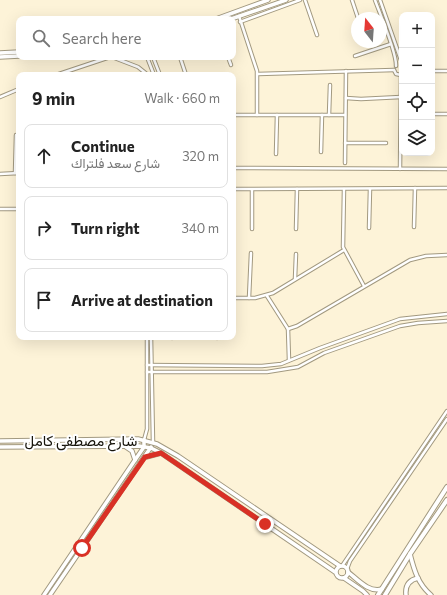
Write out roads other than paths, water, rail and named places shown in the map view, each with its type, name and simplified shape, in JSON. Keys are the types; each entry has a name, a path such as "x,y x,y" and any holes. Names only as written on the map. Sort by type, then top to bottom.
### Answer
{"main road":[{"path":"378,595 447,487"},
{"path":"384,595 447,500"}],"street":[{"path":"224,16 268,0"},
{"path":"236,18 286,0"},
{"path":"240,22 300,0"},
{"path":"305,0 317,35"},
{"path":"352,0 356,12"},
{"path":"375,0 396,62 394,70"},
{"path":"380,0 399,55"},
{"path":"236,19 240,22 258,74 257,115"},
{"path":"355,56 391,44"},
{"path":"0,53 16,52"},
{"path":"0,57 16,56"},
{"path":"65,72 102,60"},
{"path":"119,60 138,67 144,72"},
{"path":"148,60 153,72"},
{"path":"154,60 159,72"},
{"path":"181,60 185,72"},
{"path":"229,60 231,65"},
{"path":"258,74 394,70"},
{"path":"394,70 396,74 399,75"},
{"path":"345,163 346,71"},
{"path":"435,71 447,71"},
{"path":"329,115 330,86"},
{"path":"0,97 16,90"},
{"path":"346,98 361,99 399,97"},
{"path":"435,114 447,114"},
{"path":"236,115 345,115"},
{"path":"276,154 277,115"},
{"path":"321,152 322,115"},
{"path":"400,169 401,120"},
{"path":"0,174 15,174 16,135"},
{"path":"345,143 386,143"},
{"path":"236,168 447,169"},
{"path":"414,227 415,188"},
{"path":"236,190 447,188"},
{"path":"296,229 297,189"},
{"path":"344,189 344,250 364,286"},
{"path":"369,228 370,189"},
{"path":"252,190 252,229"},
{"path":"0,209 16,209"},
{"path":"236,298 267,296 344,250"},
{"path":"250,298 251,253"},
{"path":"295,280 296,254"},
{"path":"288,329 296,326 410,260 426,256 447,255"},
{"path":"267,296 288,329 289,360"},
{"path":"147,365 266,366 281,364 400,320 447,314"},
{"path":"147,372 266,372 282,370 298,367 324,353 400,326 418,322 447,321"},
{"path":"44,595 144,447 148,420 147,340"},
{"path":"50,595 151,448 153,442 151,372 152,340"},
{"path":"367,595 344,578 339,578 335,572 341,566 447,412"},
{"path":"344,578 347,576 350,561 447,419"},
{"name":"شارع مصطفى كامل","path":"0,441 138,439 153,442 186,461 341,566"},
{"path":"123,446 132,451 136,460"},
{"name":"شارع مصطفى كامل","path":"0,448 123,446 151,448 161,453 335,572"},
{"path":"145,457 161,453"},
{"path":"125,475 130,479"},
{"path":"121,482 126,485"},
{"path":"74,550 78,554"},
{"path":"410,554 418,578 431,595"},
{"path":"71,556 75,559"},
{"path":"341,566 369,588 376,590 382,588"},
{"path":"406,595 408,584 412,580 418,578"}]}
